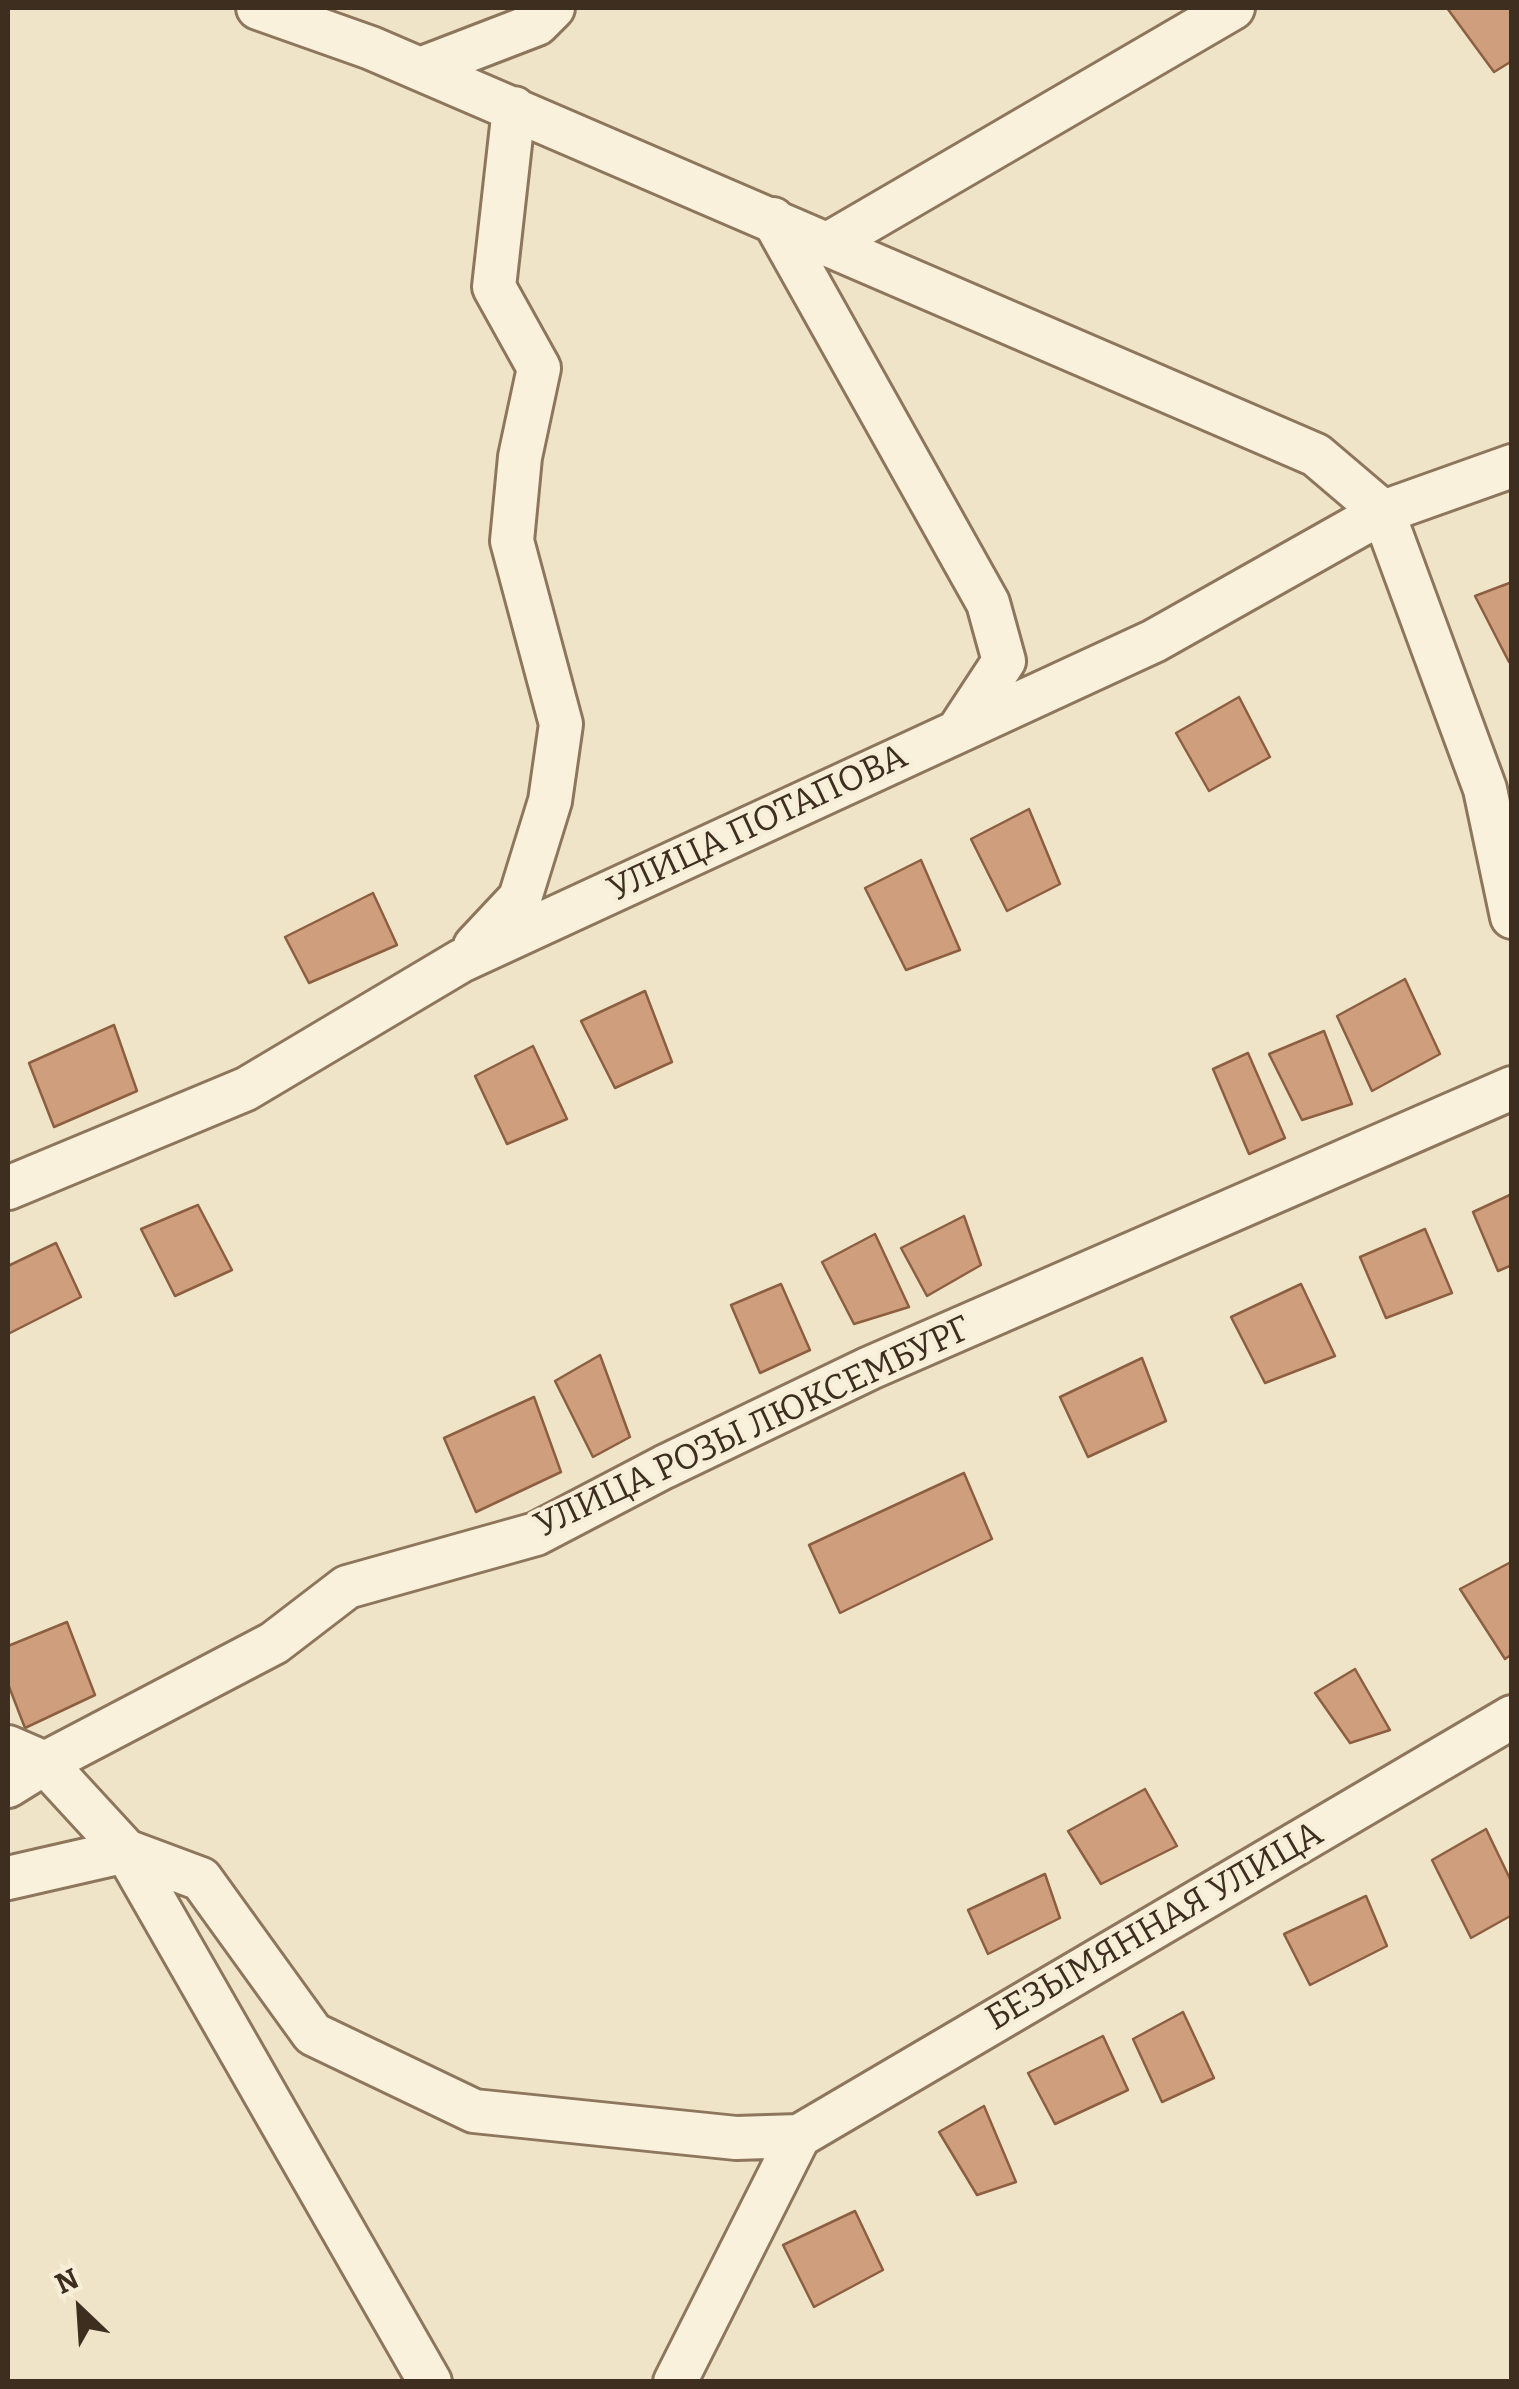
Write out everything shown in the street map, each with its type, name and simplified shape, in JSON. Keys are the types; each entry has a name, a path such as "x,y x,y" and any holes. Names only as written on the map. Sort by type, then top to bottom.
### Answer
{"street":[{"path":"258,8 420,68 1316,455 1383,512 1485,790 1512,917"},
{"path":"420,68 537,24 553,8"},
{"path":"828,244 1233,8"},
{"path":"461,961 520,898 550,801 561,724 512,541 520,457 540,368 494,287 514,108"},
{"path":"773,219 988,604 1004,661 958,732"},
{"name":"УЛИЦА ПОТАПОВА","path":"8,1188 246,1089 461,961 1154,641 1383,512 1512,466"},
{"name":"УЛИЦА РОЗЫ ЛЮКСЕМБУРГ","path":"8,1786 26,1755 274,1643 346,1587 536,1534 664,1467 870,1368 1512,1088"},
{"name":"БЕЗЫМЯННАЯ УЛИЦА","path":"799,2136 1512,1717"},
{"path":"26,1755 126,1851 430,2382"},
{"path":"8,1878 126,1851 201,1879 314,2034 474,2111 736,2138 799,2136 675,2382"}],"building":[{"path":"1447,8 1512,8 1512,61 1494,72"},
{"path":"1512,582 1512,661 1509,662 1475,596"},
{"path":"1239,697 1270,757 1209,791 1176,733"},
{"path":"1029,809 1060,884 1007,911 971,839"},
{"path":"921,860 960,950 906,970 865,888"},
{"path":"373,893 397,945 309,983 285,937"},
{"path":"1405,979 1440,1054 1372,1091 1337,1016"},
{"path":"645,991 672,1062 615,1088 581,1021"},
{"path":"114,1025 137,1091 54,1127 29,1063"},
{"path":"1324,1031 1352,1104 1302,1120 1269,1054"},
{"path":"533,1046 567,1119 507,1144 475,1076"},
{"path":"1248,1053 1285,1138 1249,1154 1213,1069"},
{"path":"1512,1194 1512,1265 1498,1271 1473,1212"},
{"path":"198,1205 232,1270 175,1296 141,1229"},
{"path":"964,1216 981,1265 927,1296 901,1248"},
{"path":"1425,1229 1452,1293 1386,1318 1360,1257"},
{"path":"875,1234 909,1307 854,1324 822,1262"},
{"path":"56,1243 81,1297 8,1334 8,1266"},
{"path":"781,1284 810,1350 760,1373 731,1305"},
{"path":"1301,1284 1335,1356 1265,1383 1231,1317"},
{"path":"600,1355 630,1437 593,1457 555,1381"},
{"path":"1142,1358 1166,1421 1088,1457 1060,1397"},
{"path":"534,1397 561,1472 476,1512 444,1438"},
{"path":"964,1473 992,1539 840,1613 809,1545"},
{"path":"1511,1562 1512,1654 1505,1659 1460,1589"},
{"path":"67,1622 95,1695 25,1728 8,1684 8,1646"},
{"path":"1355,1669 1390,1730 1350,1743 1315,1693"},
{"path":"1145,1789 1177,1846 1101,1884 1068,1831"},
{"path":"1486,1829 1512,1883 1512,1915 1471,1938 1432,1860"},
{"path":"1045,1874 1060,1918 988,1954 968,1910"},
{"path":"1366,1896 1387,1946 1310,1985 1284,1934"},
{"path":"1183,2012 1214,2078 1162,2102 1133,2039"},
{"path":"1103,2036 1128,2090 1055,2124 1028,2073"},
{"path":"984,2106 1016,2182 977,2195 939,2132"},
{"path":"855,2211 883,2270 814,2307 783,2245"}]}
